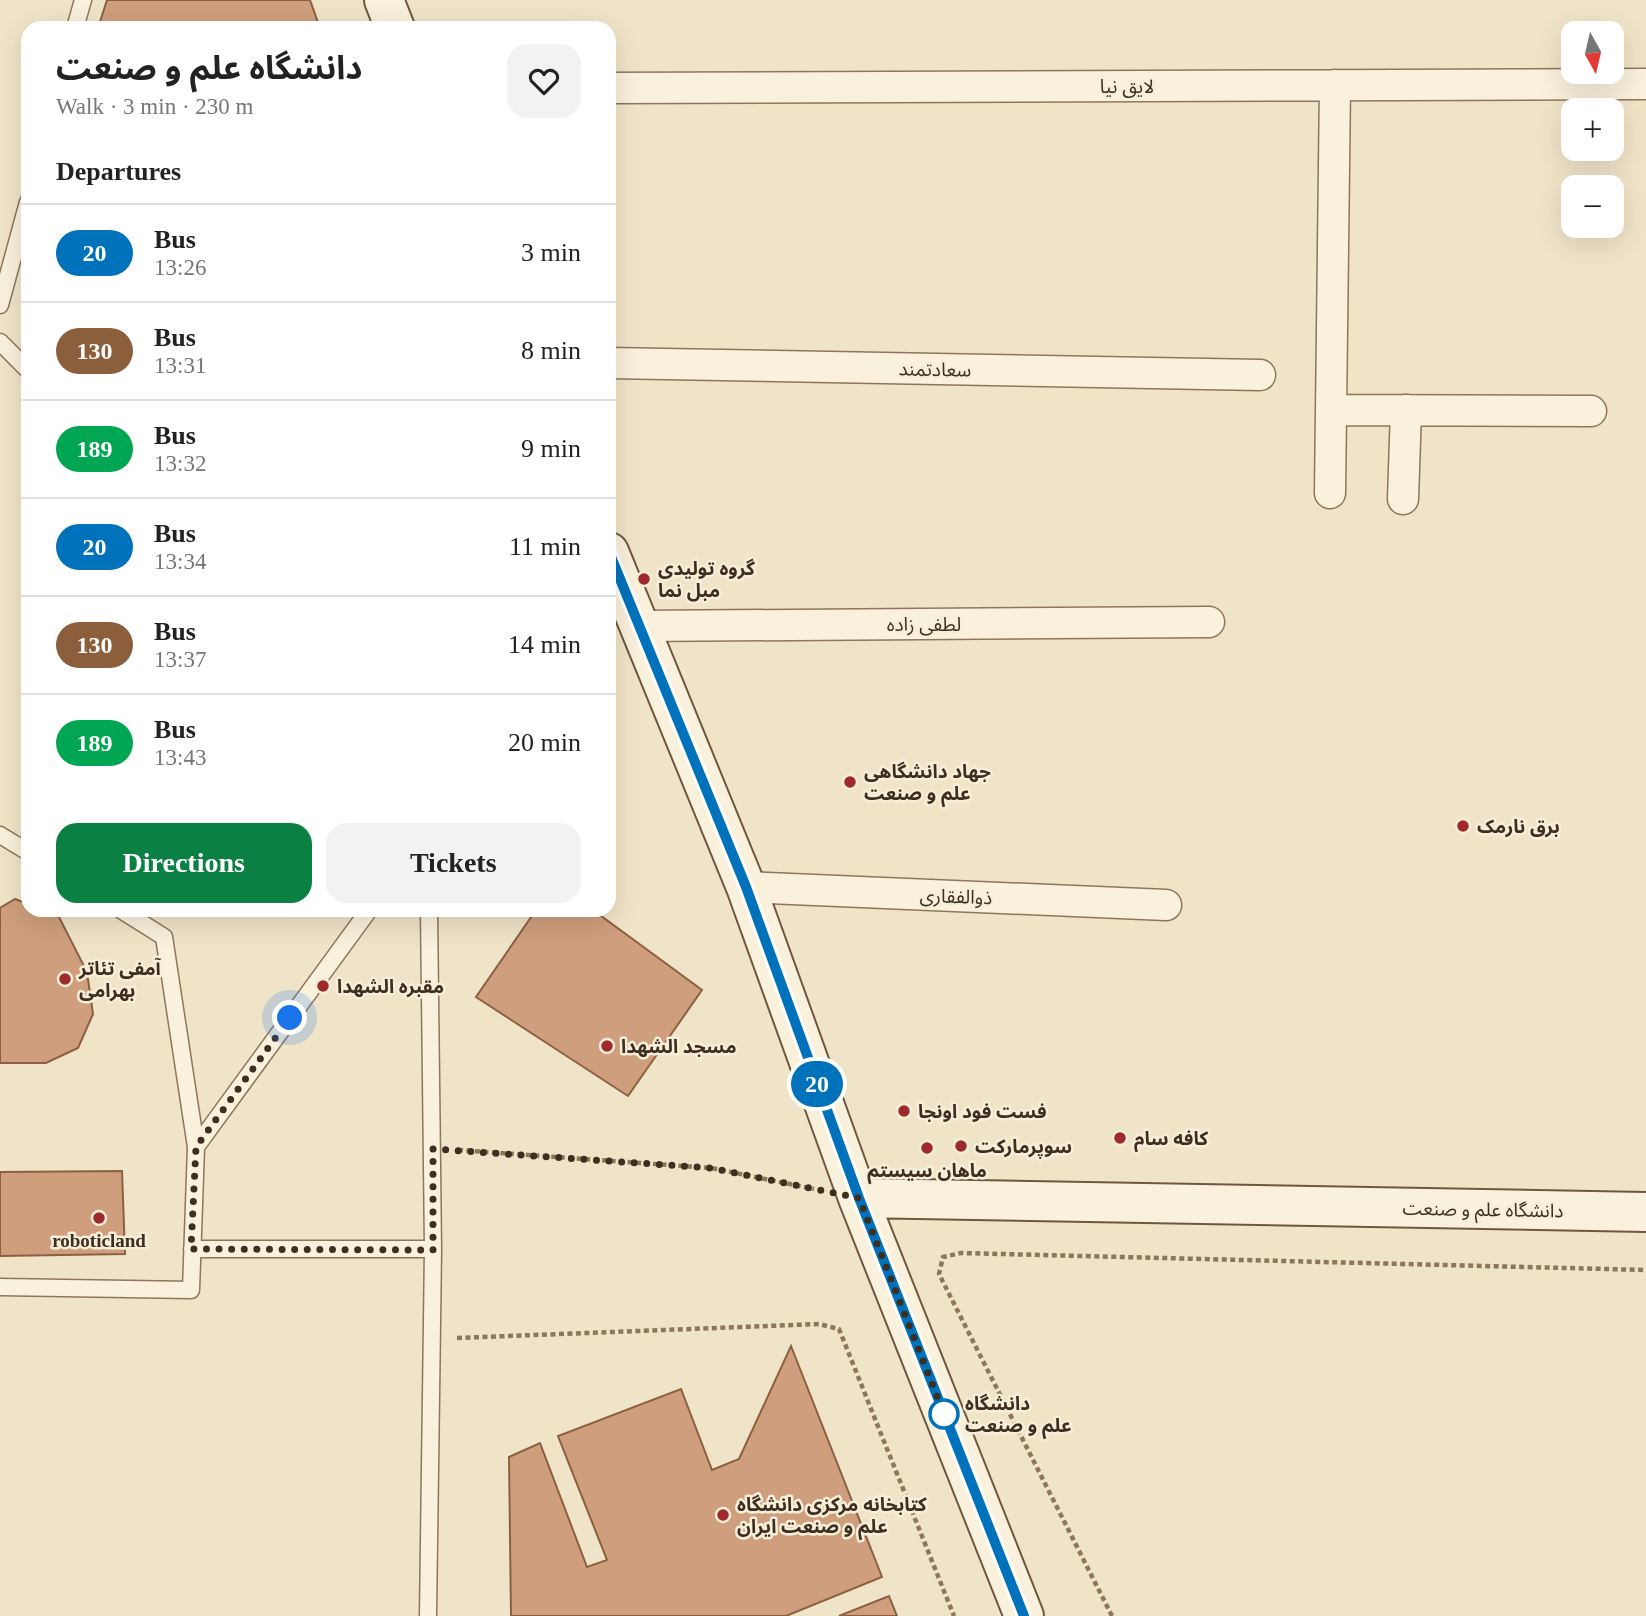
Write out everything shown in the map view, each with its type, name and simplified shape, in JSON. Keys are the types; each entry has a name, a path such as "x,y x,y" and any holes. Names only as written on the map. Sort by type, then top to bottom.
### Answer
{"main road":[{"path":"384,0 392,21"},
{"path":"616,569 746,887 859,1198 1024,1616"},
{"name":"دانشگاه علم و صنعت","path":"859,1198 1646,1212"}],"street":[{"name":"لایق نیا","path":"616,88 1646,84"},
{"path":"1330,493 1335,85"},
{"name":"سعادتمند","path":"616,363 1260,375"},
{"path":"1403,499 1406,410"},
{"path":"1331,411 1591,411"},
{"name":"لطفی زاده","path":"639,626 1209,622"},
{"name":"ذوالفقاری","path":"746,887 1166,905"}],"lane":[{"path":"77,21 83,0"},
{"path":"0,305 21,228"},
{"path":"0,342 21,363"},
{"path":"0,835 21,848"},
{"path":"0,1287 191,1290 196,1147 163,937 132,917"},
{"path":"196,1147 364,917"},
{"path":"428,1616 433,1250 429,917"},
{"path":"191,1249 433,1250"}],"path":[{"path":"433,1149 711,1168 859,1198"},
{"path":"1112,1616 939,1274 943,1257 961,1253 1646,1270"},
{"path":"432,1339 819,1324 839,1329 954,1616"}],"building":[{"path":"107,0 310,0 318,21 100,21"},
{"path":"15,899 21,901 21,917 59,917 87,972 93,1014 78,1048 46,1063 0,1063 0,908"},
{"name":"مسجد الشهدا","path":"531,917 603,917 702,990 628,1096 476,997"},
{"name":"roboticland","path":"122,1171 125,1254 0,1256 0,1172"},
{"name":"کتابخانه مرکزی دانشگاه علم و صنعت ایران","path":"791,1346 882,1577 786,1616 511,1616 509,1457 540,1443 587,1567 607,1560 558,1436 681,1389 712,1470 739,1459"},
{"path":"889,1596 897,1616 839,1616"}],"bus line":[{"name":"20","path":"616,569 746,887 859,1198 1024,1616"}],"place":[{"name":"گروه تولیدی مبل نما","path":"644,579"},
{"name":"جهاد دانشگاهی علم و صنعت","path":"850,782"},
{"name":"برق نارمک","path":"1463,826"},
{"name":"آمفی تئاتر بهرامی","path":"65,979"},
{"name":"مقبره الشهدا","path":"323,986"},
{"name":"مسجد الشهدا","path":"607,1046"},
{"name":"فست فود اونجا","path":"904,1111"},
{"name":"کافه سام","path":"1120,1138"},
{"name":"سوپرمارکت","path":"961,1146"},
{"name":"ماهان سیستم","path":"927,1148"},
{"name":"roboticland","path":"99,1218"},
{"name":"دانشگاه علم و صنعت","path":"944,1414"},
{"name":"کتابخانه مرکزی دانشگاه علم و صنعت ایران","path":"723,1515"}],"route":[{"path":"290,1018 196,1147 191,1249 433,1250 433,1149 711,1168 859,1198 946,1419 944,1414"}]}
